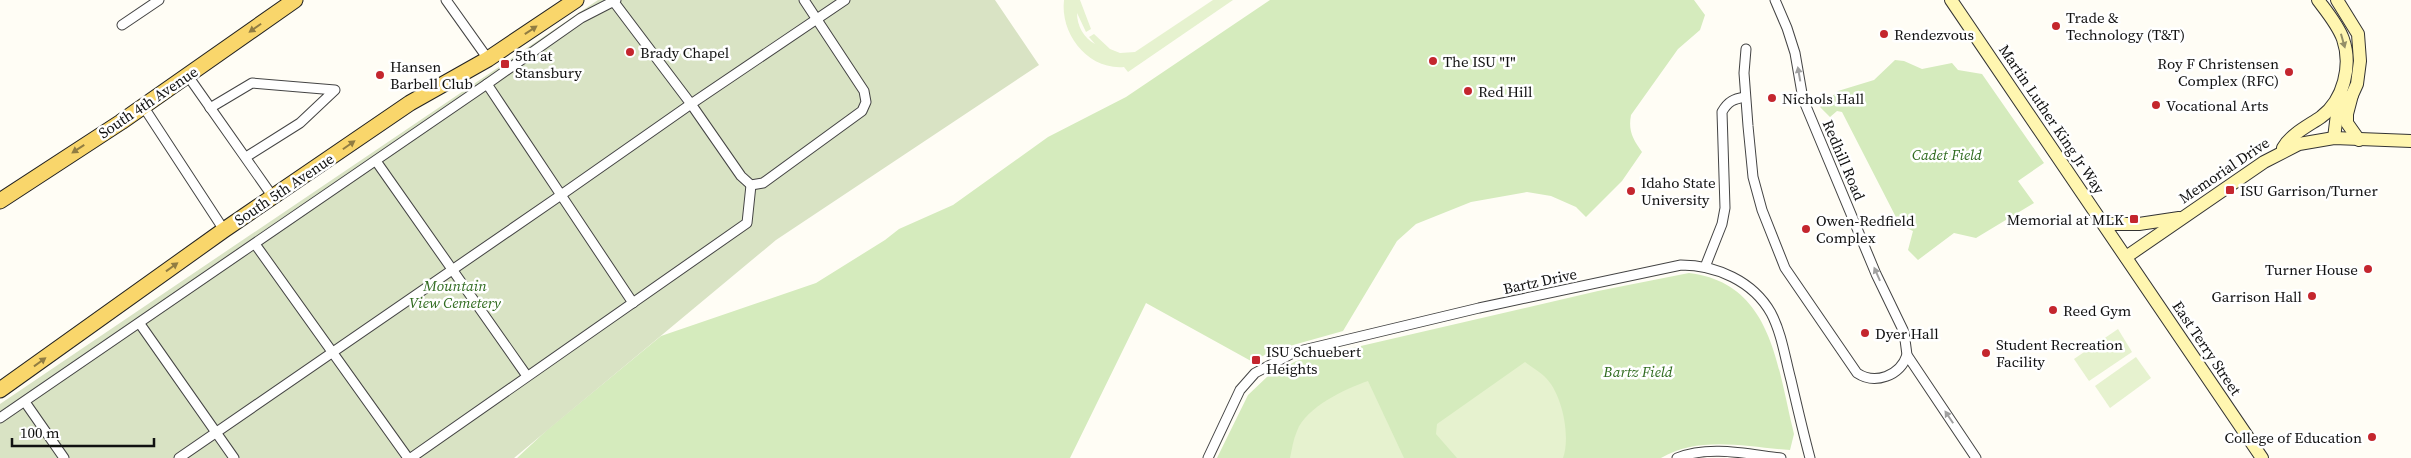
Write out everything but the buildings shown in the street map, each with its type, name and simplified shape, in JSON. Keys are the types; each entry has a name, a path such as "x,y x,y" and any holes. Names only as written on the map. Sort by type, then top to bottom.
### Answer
{"main road":[{"name":"South 4th Avenue","path":"0,201 188,76 295,0"},
{"name":"South 5th Avenue","path":"0,390 224,230 410,103 488,59 576,0"}],"street":[{"path":"122,25 159,0"},
{"path":"446,0 488,59"},
{"path":"751,185 763,183 862,111 866,102 864,91 804,0"},
{"path":"179,458 453,271 691,104 845,0"},
{"name":"Redhill Road","path":"1775,0 1795,53 1803,99 1876,274 1904,332 1907,355 1976,458"},
{"name":"Martin Luther King Jr Way","path":"1951,0 2126,257"},
{"path":"2281,151 2286,143 2298,132 2324,115 2341,88 2346,67 2343,39 2338,27 2318,0"},
{"path":"2337,0 2358,34 2359,74 2347,114 2348,123 2359,140"},
{"path":"0,418 140,324 581,18 615,1 741,176 751,185"},
{"path":"1746,48 1744,72 1753,176 1762,210 1785,268 1857,372 1865,379 1878,379 1895,373 1904,365 1907,355"},
{"path":"188,76 273,197"},
{"path":"210,108 252,83 335,90 300,124 246,157"},
{"path":"487,84 634,303"},
{"path":"2329,139 2338,106 2352,95"},
{"path":"1705,266 1722,224 1725,208 1722,112 1727,103 1735,98 1746,97"},
{"path":"143,106 224,230"},
{"path":"2324,115 2329,139"},
{"name":"Memorial Drive","path":"2126,257 2281,151 2299,144 2329,139 2411,142"},
{"path":"376,161 527,376"},
{"path":"255,244 410,458 747,223 751,185"},
{"path":"2104,224 2139,224 2184,217"},
{"name":"East Terry Street","path":"2126,257 2262,458"},
{"name":"Bartz Drive","path":"1208,458 1240,390 1255,372 1295,352 1431,319 1681,265 1705,266 1736,278 1753,292 1770,312 1779,334 1810,458"},
{"path":"140,324 234,458"},
{"path":"25,402 64,458"},
{"path":"1677,458 1715,451 1781,458"}],"green space":[{"name":"Mountain View Cemetery","path":"598,0 995,0 1039,65 776,240 514,458 0,458 0,404"},
{"path":"1064,0 1080,0 1091,29 1086,32 1077,13 1077,18 1084,35 1095,44 1089,37 1094,34 1110,49 1120,53 1135,52 1213,0 1233,0 1128,72 1124,67 1098,62 1079,47 1066,25"},
{"path":"1270,0 1694,0 1705,15 1700,30 1678,49 1631,115 1630,126 1632,135 1642,152 1622,181 1586,217 1576,207 1551,196 1527,192 1471,202 1416,224 1397,241 1343,331 1279,349 1251,361 1146,303 1070,458 517,458 547,430 661,336 816,283 885,240 899,229 953,205 1048,137 1126,97"},
{"name":"Cadet Field","path":"1895,60 1904,61 1922,69 1952,63 1958,70 1982,74 2044,163 2018,181 2034,203 1976,238 1954,233 1918,260 1908,250 1913,231 1900,225 1842,112 1837,111 1830,117 1820,107 1838,91 1874,80"},
{"name":"Bartz Field","path":"1689,273 1717,280 1738,293 1755,311 1767,332 1782,382 1794,434 1790,450 1724,444 1691,447 1661,458 1217,458 1248,395 1268,376 1296,361 1598,291"},
{"path":"2118,329 2132,352 2089,381 2074,359"},
{"path":"2136,357 2151,378 2110,408 2095,386"},
{"path":"1525,362 1542,374 1556,392 1565,427 1566,438 1563,458 1457,458 1436,434 1437,424"},
{"path":"1368,381 1404,458 1290,458 1297,431 1309,414 1327,400"}],"place":[{"name":"Trade & Technology (T&T)","path":"2056,26"},
{"name":"Rendezvous","path":"1884,34"},
{"name":"Brady Chapel","path":"630,52"},
{"name":"The ISU \"I\"","path":"1433,61"},
{"name":"5th at Stansbury","path":"505,64"},
{"name":"Roy F Christensen Complex (RFC)","path":"2289,72"},
{"name":"Hansen Barbell Club","path":"380,75"},
{"name":"Red Hill","path":"1468,91"},
{"name":"Nichols Hall","path":"1772,98"},
{"name":"Vocational Arts","path":"2156,105"},
{"name":"ISU Garrison/Turner","path":"2230,190"},
{"name":"Idaho State University","path":"1631,191"},
{"name":"Memorial at MLK","path":"2134,219"},
{"name":"Owen-Redfield Complex","path":"1806,229"},
{"name":"Turner House","path":"2368,269"},
{"name":"Garrison Hall","path":"2312,296"},
{"name":"Reed Gym","path":"2053,310"},
{"name":"Dyer Hall","path":"1865,333"},
{"name":"Student Recreation Facility","path":"1986,353"},
{"name":"ISU Schuebert Heights","path":"1256,360"},
{"name":"College of Education","path":"2372,437"}]}
